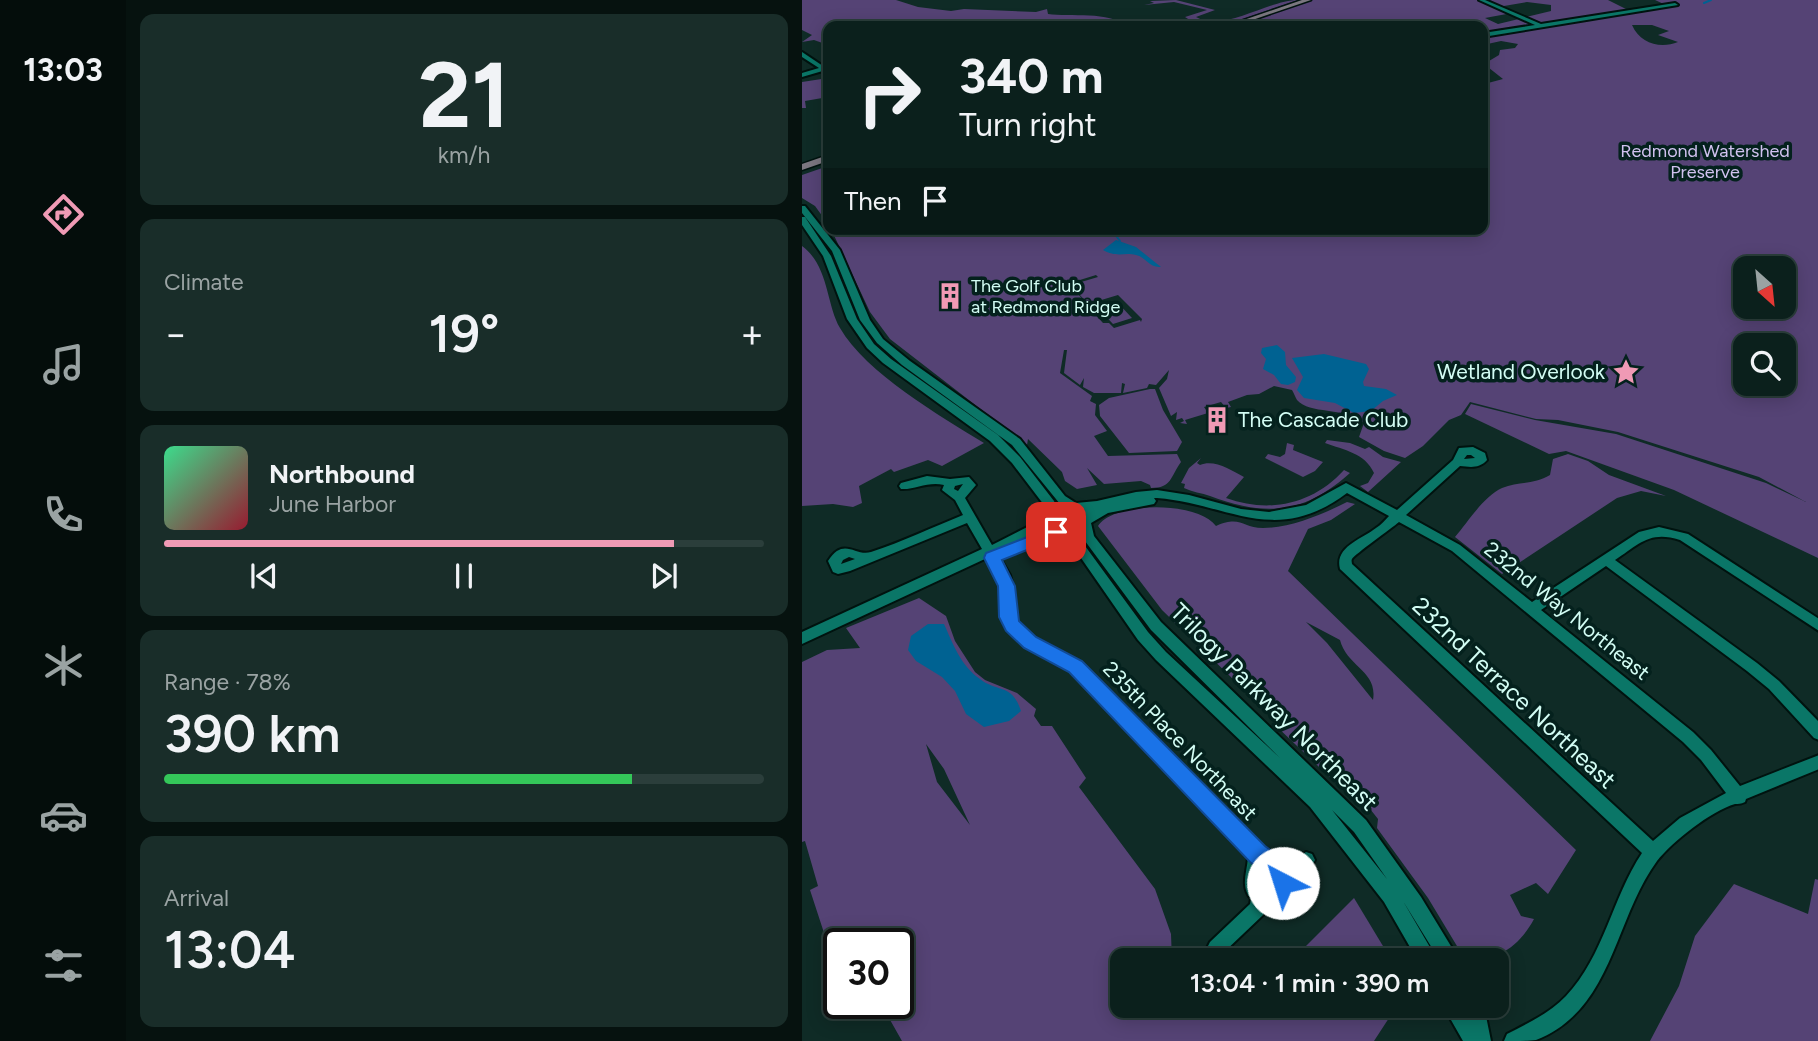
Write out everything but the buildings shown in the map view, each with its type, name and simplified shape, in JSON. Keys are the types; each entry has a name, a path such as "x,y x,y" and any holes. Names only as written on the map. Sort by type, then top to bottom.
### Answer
{"main road":[{"path":"1244,21 1308,0"},
{"path":"802,169 823,162"}],"street":[{"path":"1095,0 1130,0"},
{"path":"1481,0 1541,26"},
{"path":"1488,34 1675,5"},
{"path":"802,54 823,69 802,75"},
{"path":"802,208 823,234"},
{"name":"Trilogy Parkway Northeast","path":"802,219 827,256 852,319 870,346 994,438 1034,482 1049,504 1054,525 1076,542 1143,636 1316,802 1390,896 1421,948"},
{"path":"824,235 836,250 865,320 880,341 906,363 1016,442 1061,499 1075,507"},
{"path":"1398,515 1457,462"},
{"name":"235th Place Northeast","path":"905,486 938,478 950,483 948,490 959,497 1006,586 1008,617 1012,626 1030,642 1075,666 1257,854 1282,876"},
{"name":"232nd Way Northeast","path":"1171,497 1200,500 1242,514 1267,516 1294,514 1317,506 1346,487 1456,548 1688,737 1739,797"},
{"path":"1054,525 1060,509 1090,506 1132,495 1171,497"},
{"path":"802,638 1054,525 1076,531 1105,509 1171,497"},
{"name":"Trilogy Parkway Northeast","path":"1075,507 1086,512 1088,537 1156,626 1360,826 1415,903 1443,948"},
{"name":"232nd Terrace Northeast","path":"1398,515 1380,532 1352,550 1346,557 1345,566 1653,852"},
{"path":"865,558 969,517"},
{"path":"1532,608 1643,535 1652,531 1667,531 1684,537 1819,626"},
{"path":"1606,560 1752,667 1774,685 1819,733"},
{"path":"1514,1041 1561,1013 1578,997 1598,968 1634,881 1653,852 1678,830 1706,812 1819,762"},
{"name":"235th Place Northeast","path":"1257,854 1258,862 1251,878 1255,892 1261,895"},
{"path":"1216,948 1257,909 1261,895 1267,896 1280,889 1282,876 1292,873 1306,860"},
{"path":"1460,1018 1474,1041"},
{"path":"1477,1018 1482,1041"}],"green space":[{"path":"802,0 896,0 918,7 951,11 964,9 1036,12 1047,9 1048,14 1100,16 1119,21 823,21 823,43 814,40 802,42 812,35 802,30"},
{"path":"1176,0 1215,10 1196,17 1207,21 1191,21 1185,17 1207,10 1174,2 1144,5 1154,3 1150,1"},
{"path":"1298,0 1237,21 1220,21 1286,1"},
{"name":"Redmond Watershed Preserve","path":"1308,0 1608,0 1632,12 1666,5 1655,0 1818,0 1818,558 1674,490 1566,451 1549,454 1465,414 1471,404 1535,420 1616,434 1766,483 1806,502 1759,477 1618,432 1558,420 1536,419 1470,402 1461,415 1449,420 1423,446 1405,458 1384,451 1359,437 1364,423 1356,418 1310,408 1297,400 1292,390 1274,386 1259,394 1228,402 1231,407 1226,408 1221,402 1204,407 1208,413 1185,420 1187,424 1180,423 1184,421 1182,418 1176,420 1177,412 1171,416 1159,388 1167,379 1169,370 1156,385 1149,384 1147,388 1123,393 1125,384 1122,383 1121,393 1094,393 1083,387 1084,378 1080,385 1064,373 1067,350 1064,350 1060,373 1092,396 1090,401 1096,404 1095,415 1107,431 1094,436 1108,456 1177,454 1181,462 1170,481 1163,486 1151,488 1141,481 1104,484 1087,468 1097,485 1077,489 1065,481 1062,472 1028,439 1027,445 890,339 870,312 834,235 1488,235 1488,83 1503,79 1488,67 1488,62 1499,55 1500,50 1515,48 1518,44 1501,41 1488,44 1488,21 1237,21 1252,19","holes":["1527,2 1551,5 1551,11 1498,24 1485,18 1512,13 1498,7","1632,25 1652,25 1669,31 1658,35 1678,42 1658,45 1646,41","1096,275 1098,277 1071,285 1088,304 1118,295 1142,319 1141,322 1140,320 1114,328 1109,323 1103,323 1067,284"]},
{"path":"823,79 823,98 805,101 806,108 802,108 802,82"},
{"path":"823,168 823,217 815,206 802,198 802,175"},
{"path":"802,246 817,264 835,318 852,345 905,392 984,443 942,466 928,460 894,472 891,469 859,486 862,503 853,507 833,504 802,506"},
{"path":"1116,301 1132,318 1113,324 1097,307"},
{"path":"1155,389 1163,410 1182,442 1177,451 1129,453 1100,416 1099,405 1109,398"},
{"path":"1327,440 1350,443 1365,449 1369,447 1383,457 1401,462 1368,492 1360,486 1368,483 1374,473 1370,466 1353,453 1325,443"},
{"path":"1287,443 1294,445 1293,450 1323,462 1315,471 1303,477 1265,458 1268,454 1280,457 1285,454"},
{"path":"1568,454 1588,461 1609,475 1666,496 1641,491 1617,498 1502,574 1455,537 1495,492 1550,475 1553,459"},
{"path":"1201,458 1197,463 1200,465 1217,464 1244,477 1226,498 1259,505 1290,503 1305,498 1332,482 1344,470 1350,473 1333,487 1301,504 1267,509 1230,503 1184,488 1185,484 1181,483 1189,468"},
{"path":"1347,502 1355,504 1331,520 1308,529 1288,571 1576,850 1548,894 1536,883 1510,895 1521,916 1534,919 1509,948 1458,948 1428,898 1377,828 1378,819 1359,795 1345,783 1340,787 1162,610 1098,526 1107,518 1121,512 1156,507 1192,512 1216,526 1236,522 1263,528 1306,520","holes":["1306,622 1340,640 1344,649 1371,682 1373,700 1327,643"]},
{"path":"919,598 946,616 955,641 975,672 985,680 1017,693 1036,709 1034,716 1041,726 1052,726 1086,778 1079,787 1155,889 1171,934 1172,948 1110,948 1110,1018 1389,1018 1374,1041 902,1041 890,1019 914,1019 914,928 823,930 810,890 818,886 805,841 802,842 802,662 827,650 860,648 846,628","holes":["926,744 944,769 970,825 937,782"]},
{"path":"1815,879 1819,880 1818,1041 1650,1041 1679,986 1695,936 1734,884 1808,914"},
{"path":"1354,898 1384,948 1304,948"}],"water":[{"path":"1116,240 1136,247 1161,267 1153,266 1136,255 1112,254 1103,250"},
{"path":"1277,345 1285,352 1286,365 1296,377 1295,382 1288,385 1281,384 1274,375 1263,369 1266,359 1261,353 1262,348"},
{"path":"1324,354 1366,364 1369,369 1364,386 1386,389 1397,395 1383,401 1371,411 1354,413 1335,403 1304,398 1297,390 1303,377 1292,358"},
{"path":"928,624 944,624 958,654 973,674 1009,692 1021,711 1009,721 984,727 966,714 955,691 942,677 916,661 908,650 911,636"}],"waterway":[{"path":"1704,3 1711,0"},
{"path":"1116,235 1120,241"},
{"path":"1263,421 1270,423"}],"place":[{"name":"The Golf Club at Redmond Ridge","path":"950,296"},
{"name":"Wetland Overlook","path":"1626,372"},
{"name":"The Cascade Club","path":"1217,420"}],"route":[{"path":"1056,532 1040,536 992,558 1003,575 1008,617 1012,626 1030,642 1063,658 1087,677 1257,854 1277,869 1283,883"}]}
